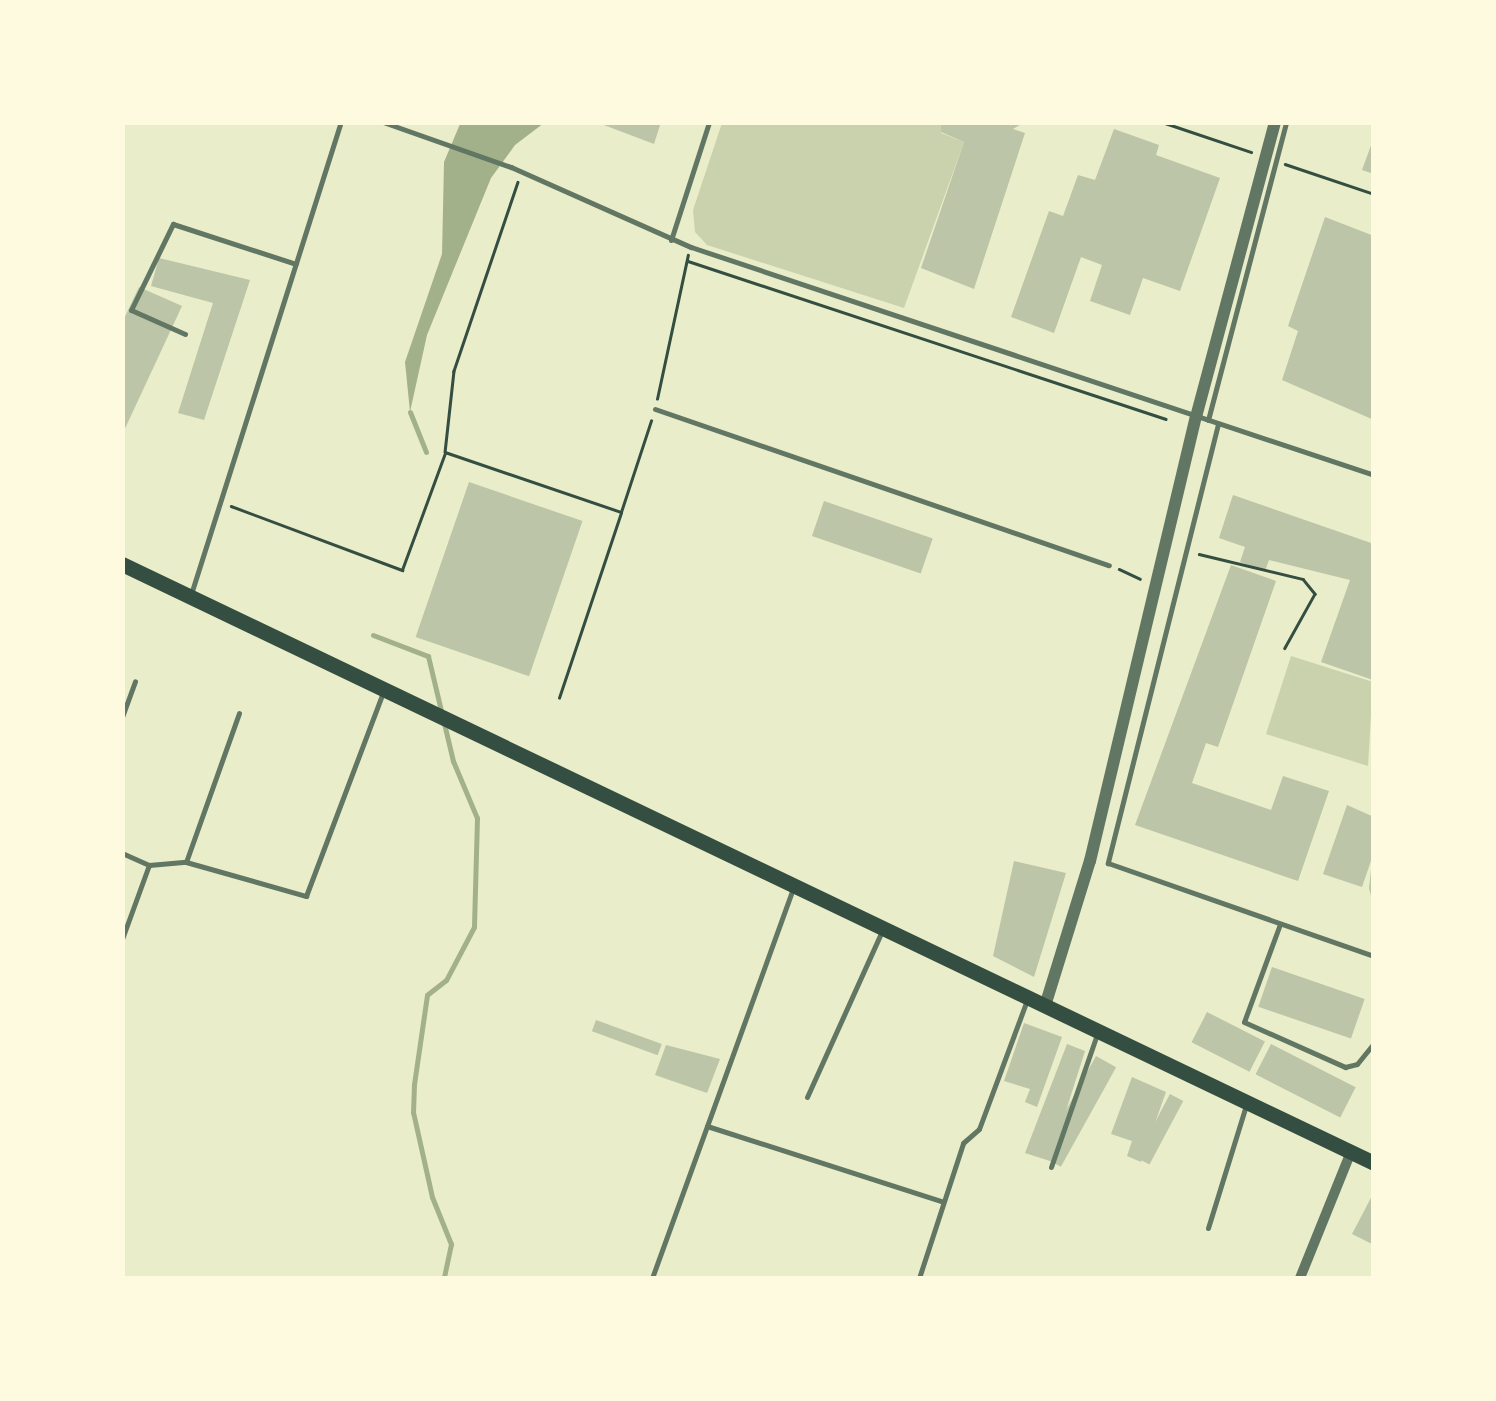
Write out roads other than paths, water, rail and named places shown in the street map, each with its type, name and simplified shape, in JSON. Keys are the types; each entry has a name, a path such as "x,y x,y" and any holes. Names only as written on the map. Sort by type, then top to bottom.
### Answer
{"main road":[{"path":"122,564 793,889 1374,1163"}],"street":[{"path":"1045,1006 1090,861 1275,122"},
{"path":"1300,1278 1351,1152"}],"lane":[{"path":"191,595 341,122"},
{"path":"384,122 512,167 671,240 1374,475"},
{"path":"671,240 709,122"},
{"path":"1202,419 1286,122"},
{"path":"185,334 131,310 173,224 296,264"},
{"path":"655,408 1109,564"},
{"path":"1218,424 1108,862 1374,956"},
{"path":"122,717 135,682"},
{"path":"122,853 149,865 186,862 306,896 382,692"},
{"path":"186,862 239,714"},
{"path":"122,940 149,865"},
{"path":"652,1278 793,889"},
{"path":"1280,924 1244,1022 1344,1067 1357,1064 1374,1043"},
{"path":"807,1096 882,931"},
{"path":"919,1278 963,1143 979,1129 1027,999"},
{"path":"1051,1167 1098,1031"},
{"path":"1208,1228 1247,1102"},
{"path":"707,1126 941,1201"}],"waterway":[{"path":"410,412 426,452"},
{"path":"373,635 428,656 453,761 477,818 474,927 446,980 427,995 414,1084 413,1112 432,1197 451,1244 444,1278"}]}
